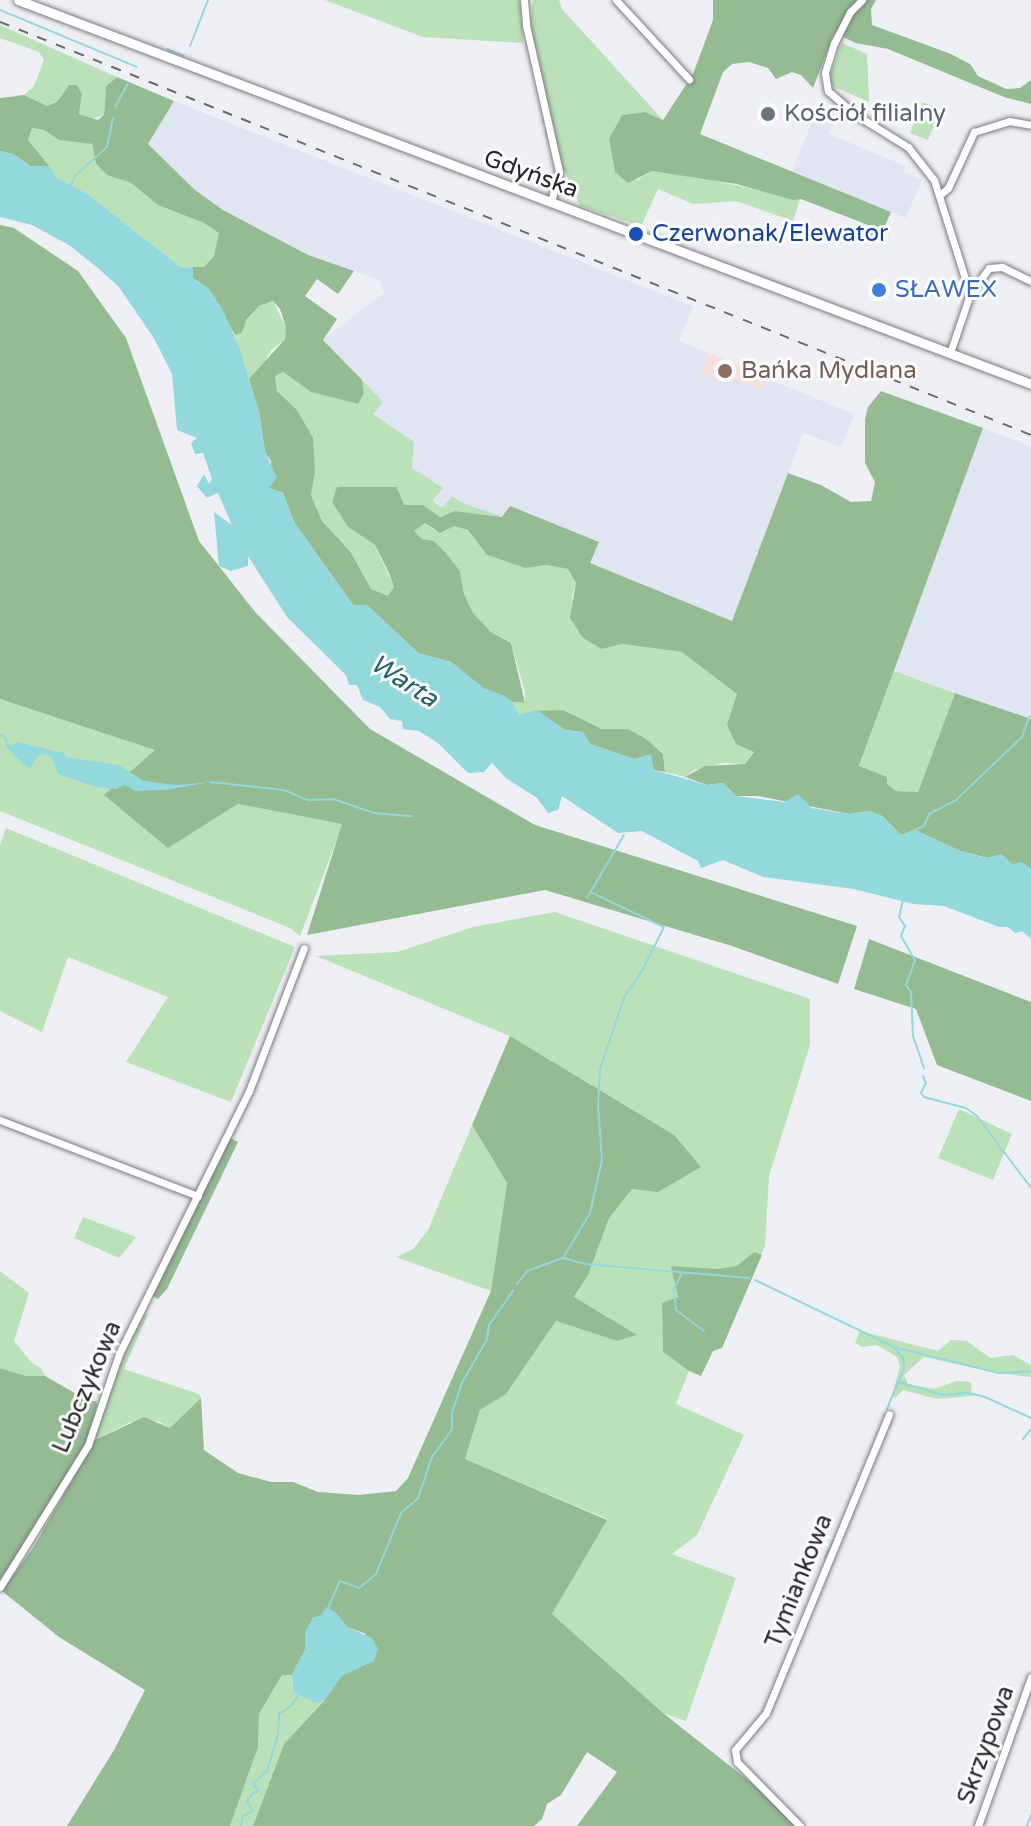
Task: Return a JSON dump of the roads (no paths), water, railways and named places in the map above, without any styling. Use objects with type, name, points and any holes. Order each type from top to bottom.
[{"type":"main road","name":"Gdyńska","points":[[18,0],[1031,384]]},
{"type":"street","points":[[524,0],[526,25],[559,172],[551,202]]},
{"type":"street","points":[[616,0],[689,79]]},
{"type":"street","points":[[862,0],[850,12],[834,43],[825,73],[828,91],[853,113],[908,147],[941,194],[970,294]]},
{"type":"street","points":[[941,194],[948,188],[974,132],[1009,121],[1031,125]]},
{"type":"street","points":[[950,353],[970,294],[989,268],[1002,267],[1031,281]]},
{"type":"street","name":"Lubczykowa","points":[[0,1587],[88,1445],[119,1354],[249,1091],[304,948]]},
{"type":"street","points":[[0,1120],[198,1196]]},
{"type":"street","name":"Tymiankowa","points":[[800,1826],[734,1756],[739,1744],[766,1713],[889,1414]]},
{"type":"street","name":"Skrzypowa","points":[[978,1826],[1031,1677]]},
{"type":"water","name":"Warta","points":[[0,151],[13,154],[30,166],[49,166],[57,178],[86,193],[182,268],[193,267],[193,278],[209,289],[222,308],[239,346],[259,412],[265,451],[277,478],[269,488],[283,493],[294,522],[353,605],[367,605],[418,653],[451,662],[484,688],[505,696],[513,702],[519,715],[537,710],[565,730],[583,732],[590,744],[634,759],[651,754],[654,770],[707,785],[723,783],[736,796],[784,802],[798,794],[812,808],[849,814],[869,811],[882,816],[901,835],[915,830],[960,851],[986,858],[1001,854],[1013,864],[1022,862],[1031,869],[1031,939],[1022,931],[1015,933],[1008,927],[999,927],[944,906],[913,904],[854,889],[763,877],[723,860],[701,868],[698,861],[642,831],[618,833],[562,796],[558,810],[548,813],[537,798],[506,778],[492,763],[484,772],[468,773],[438,743],[419,731],[403,729],[402,721],[390,719],[380,707],[363,700],[357,685],[349,685],[346,675],[287,617],[248,556],[248,566],[231,571],[219,566],[214,512],[232,525],[218,493],[207,498],[197,486],[204,474],[209,484],[212,479],[203,453],[195,454],[191,443],[197,438],[177,430],[172,374],[155,340],[119,287],[98,268],[69,245],[32,225],[0,217]]},
{"type":"water","points":[[17,742],[64,753],[66,757],[119,765],[144,781],[177,785],[211,782],[166,790],[135,791],[125,785],[116,789],[96,787],[58,774],[52,758],[46,754],[38,756],[30,768],[6,747],[7,743],[11,746]]},
{"type":"water","points":[[326,1607],[335,1612],[347,1627],[372,1638],[378,1649],[374,1661],[342,1676],[324,1701],[316,1703],[293,1692],[292,1675],[305,1650],[305,1633],[313,1618],[322,1615]]},
{"type":"waterway","points":[[190,46],[208,0]]},
{"type":"waterway","points":[[0,10],[137,67]]},
{"type":"waterway","points":[[167,49],[184,56]]},
{"type":"waterway","points":[[115,107],[128,84]]},
{"type":"waterway","points":[[70,188],[75,176],[107,147],[113,118]]},
{"type":"waterway","points":[[915,830],[924,826],[929,814],[956,800],[1022,737],[1029,717]]},
{"type":"waterway","points":[[0,735],[5,737],[7,743]]},
{"type":"waterway","points":[[211,782],[284,790],[308,800],[333,799],[374,813],[412,816]]},
{"type":"waterway","points":[[587,898],[624,835]]},
{"type":"waterway","points":[[563,1258],[590,1213],[602,1160],[598,1106],[600,1069],[625,995],[641,973],[664,927],[590,892]]},
{"type":"waterway","points":[[903,900],[899,917],[905,926],[901,936],[915,960],[906,985],[911,992],[913,1036],[924,1068]]},
{"type":"waterway","points":[[923,1076],[926,1083],[921,1093],[924,1097],[966,1108],[977,1116],[1031,1188]]},
{"type":"waterway","points":[[517,1284],[527,1271],[563,1258],[585,1264],[749,1278]]},
{"type":"waterway","points":[[682,1273],[674,1289],[676,1310],[704,1331]]},
{"type":"waterway","points":[[755,1280],[894,1347],[998,1373],[1031,1371]]},
{"type":"waterway","points":[[327,1611],[340,1581],[359,1588],[376,1574],[401,1513],[418,1498],[432,1457],[452,1429],[452,1412],[462,1383],[487,1339],[489,1325],[513,1291]]},
{"type":"waterway","points":[[887,1409],[904,1368],[903,1358],[894,1347]]},
{"type":"waterway","points":[[898,1382],[943,1395],[968,1393],[985,1397],[1031,1418]]},
{"type":"waterway","points":[[1023,1439],[1031,1429]]},
{"type":"waterway","points":[[825,1557],[834,1540]]},
{"type":"waterway","points":[[241,1826],[243,1816],[253,1811],[247,1802],[253,1793],[259,1791],[253,1784],[267,1771],[278,1735],[279,1714],[291,1706],[300,1693]]},
{"type":"waterway","points":[[1027,1826],[1031,1815]]},
{"type":"railway","points":[[0,22],[1031,435]]},
{"type":"place","name":"Kościół filialny","points":[[768,114]]},
{"type":"place","name":"Czerwonak/Elewator","points":[[636,234]]},
{"type":"place","name":"SŁAWEX","points":[[879,290]]},
{"type":"place","name":"Bańka Mydlana","points":[[725,371]]}]
